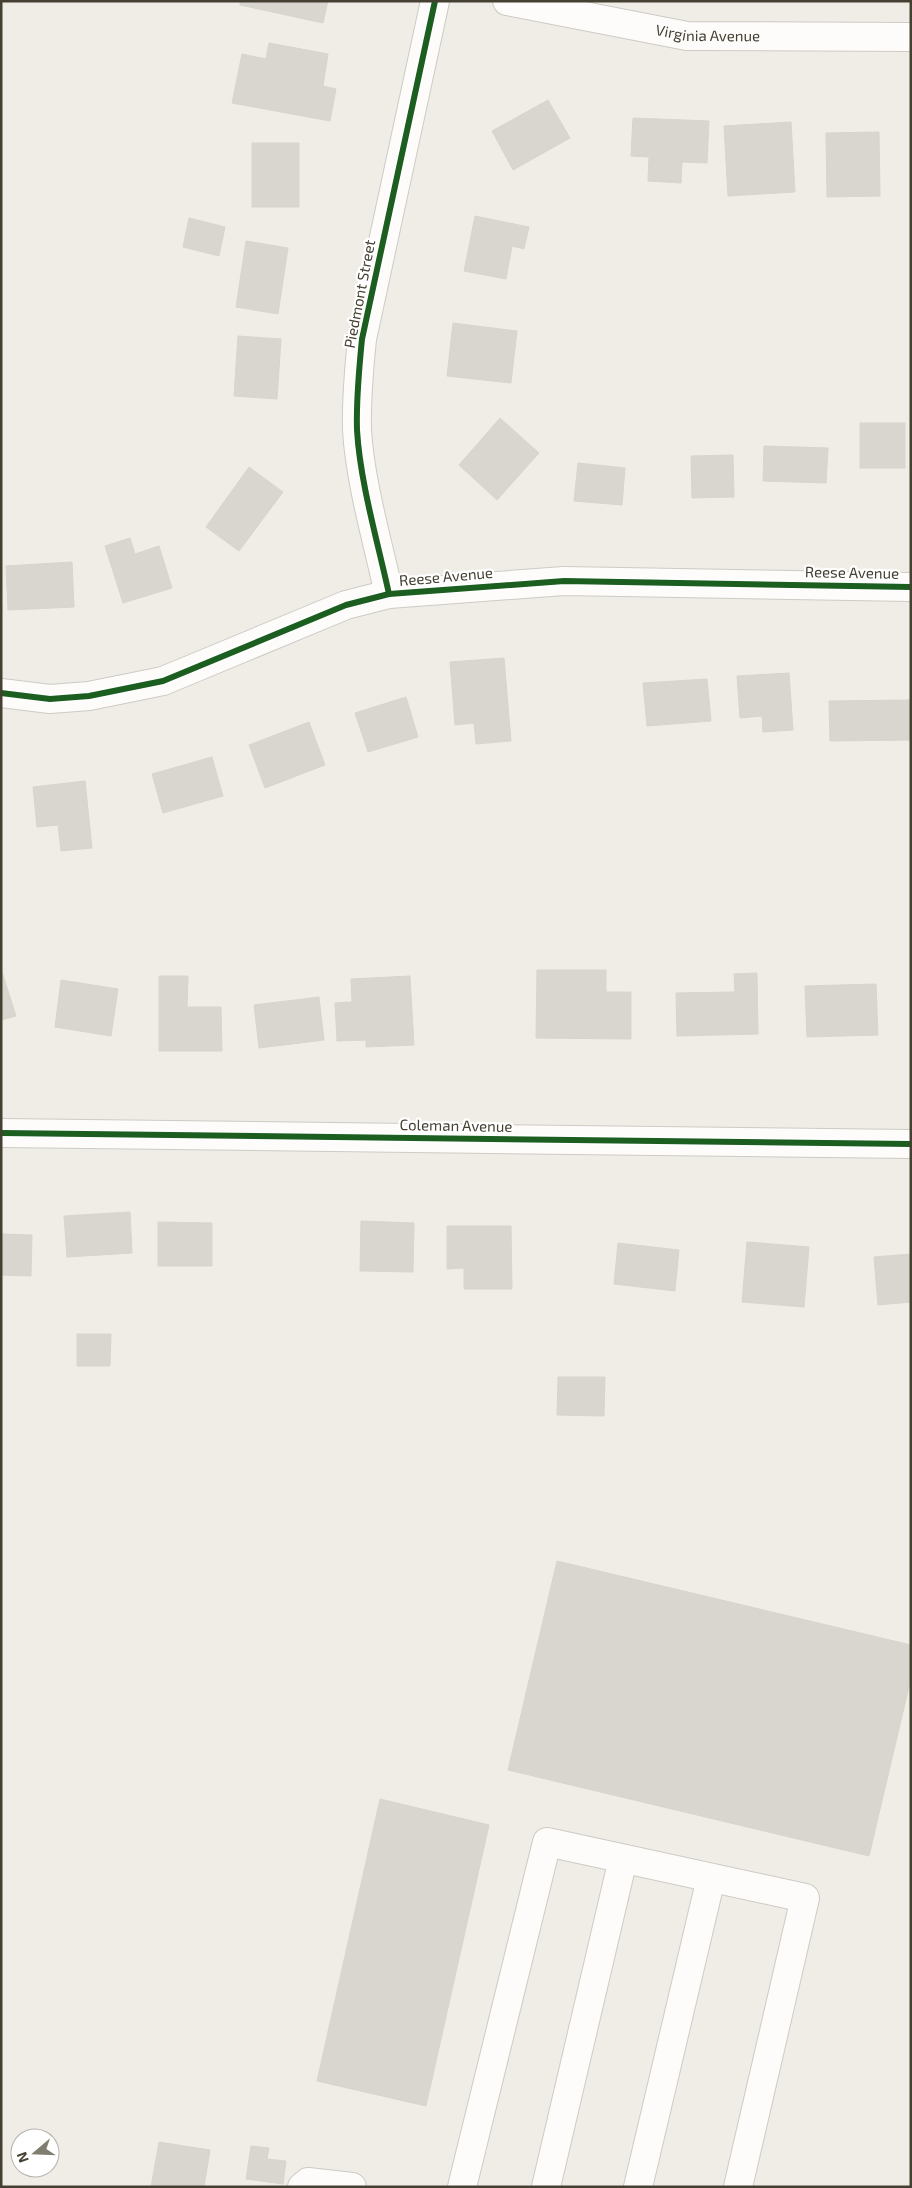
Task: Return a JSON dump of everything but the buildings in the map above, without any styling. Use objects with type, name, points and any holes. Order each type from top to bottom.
[{"type":"street","name":"Piedmont Street","points":[[389,594],[357,431],[358,376],[362,339],[435,1]]},
{"type":"street","name":"Virginia Avenue","points":[[507,1],[687,36],[911,37]]},
{"type":"street","name":"Reese Avenue","points":[[1,693],[50,699],[89,696],[163,681],[346,605],[389,594],[564,581],[911,586]]},
{"type":"street","name":"Coleman Avenue","points":[[1,1133],[911,1144]]},
{"type":"street","points":[[462,2187],[547,1842],[805,1898],[738,2187]]},
{"type":"street","points":[[546,2187],[623,1859]]},
{"type":"street","points":[[638,2187],[711,1878]]},
{"type":"street","points":[[302,2187],[308,2182],[352,2187]]},
{"type":"cycle path","points":[[389,594],[362,470],[357,430],[357,395],[362,339],[435,1]]},
{"type":"cycle path","points":[[1,693],[50,699],[89,696],[163,681],[346,605],[389,594],[564,581],[911,587]]},
{"type":"cycle path","points":[[1,1133],[911,1144]]}]
